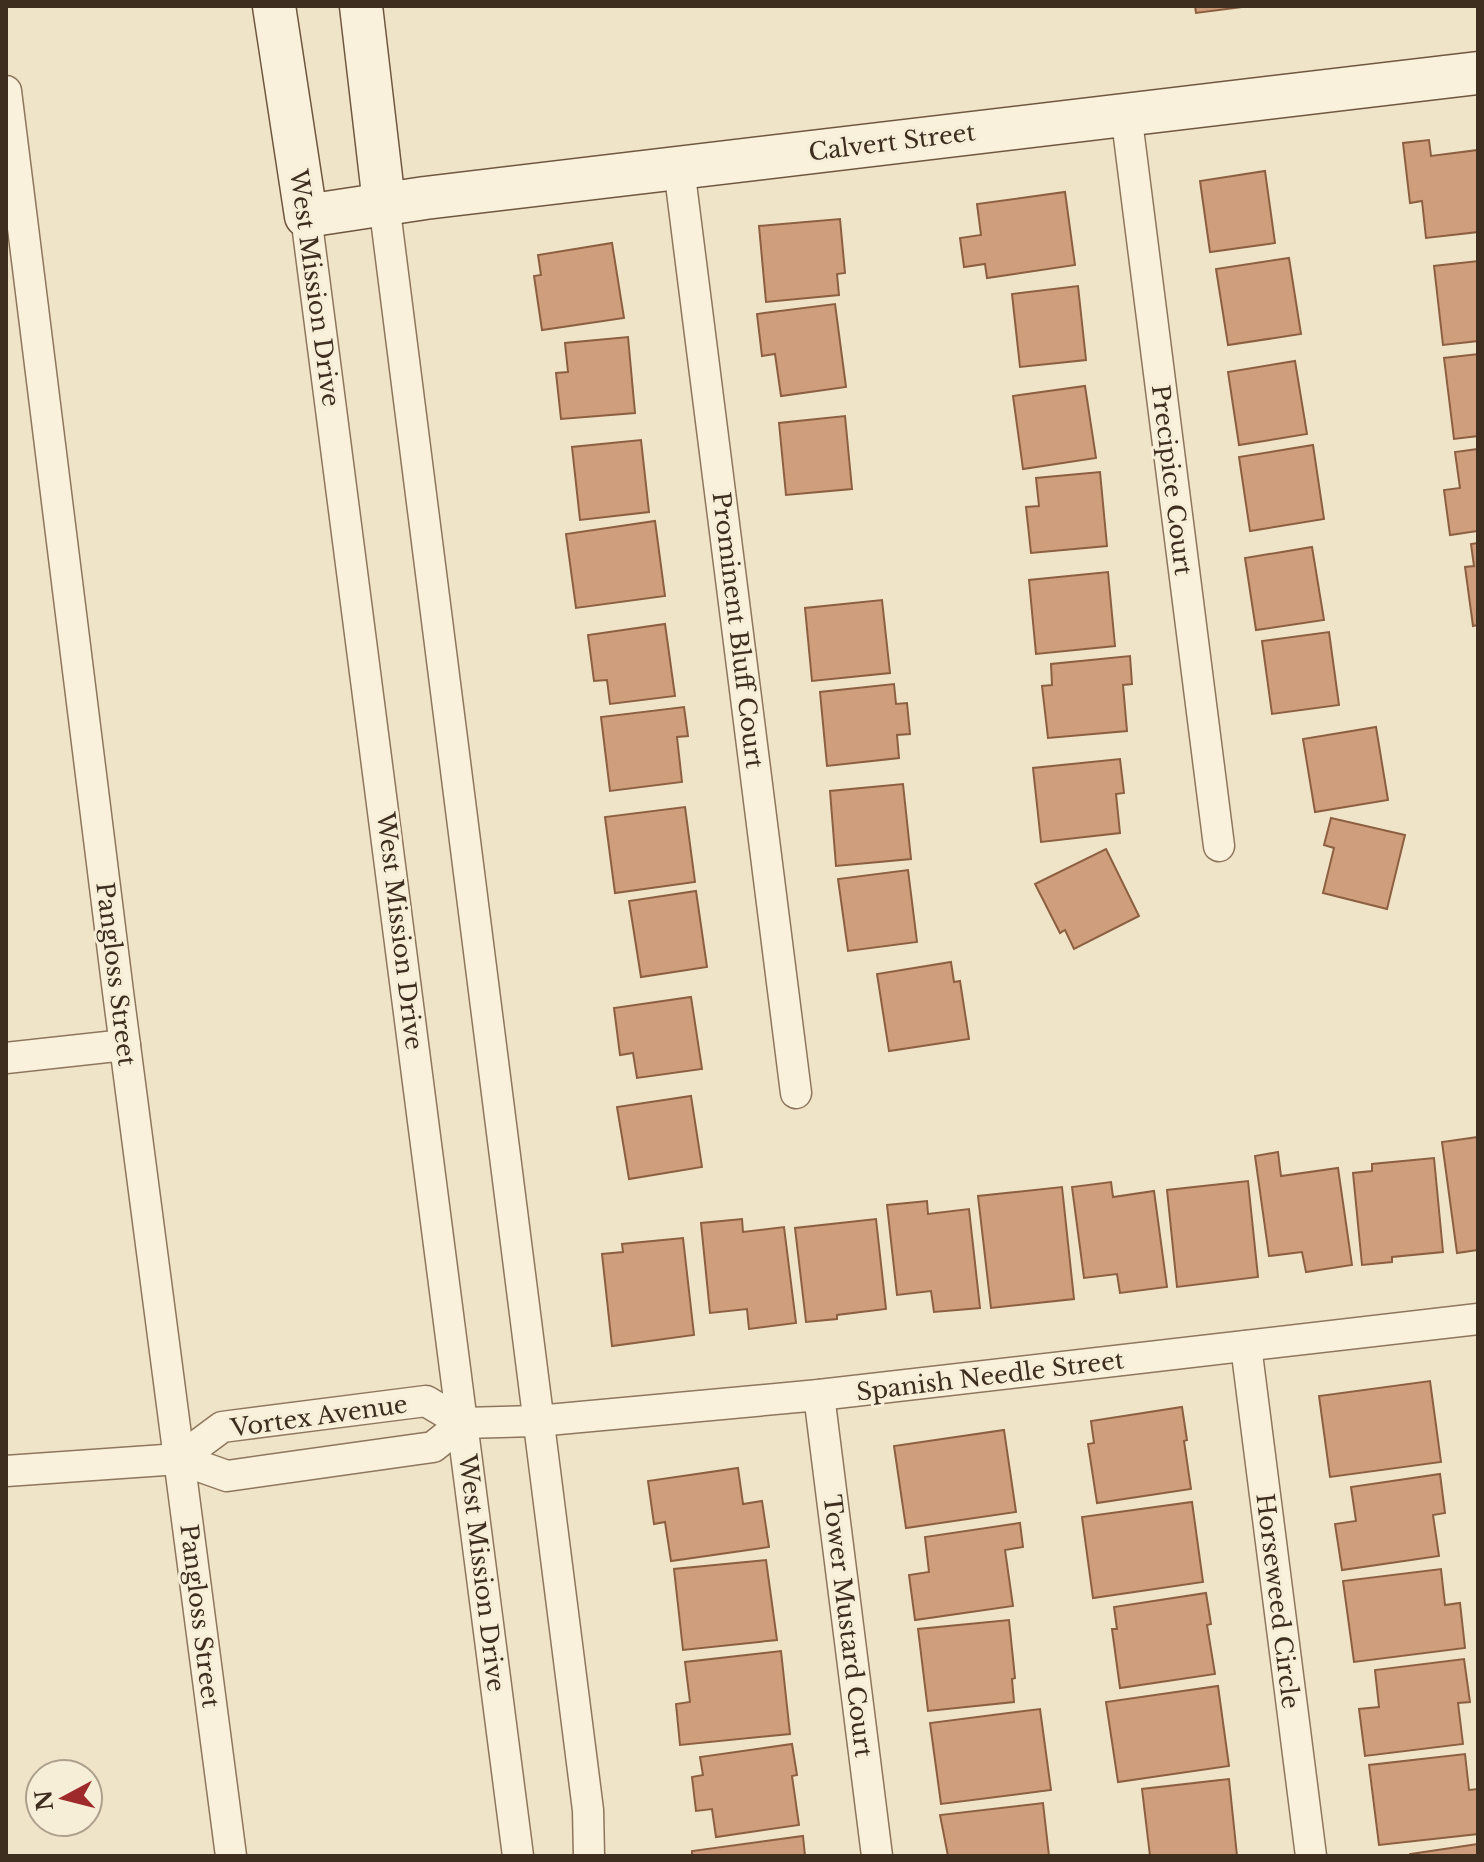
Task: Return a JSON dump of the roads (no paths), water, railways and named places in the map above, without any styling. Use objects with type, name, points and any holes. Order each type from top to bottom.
[{"type":"street","name":"West Mission Drive","points":[[274,6],[306,216],[518,1856]]},
{"type":"street","points":[[361,6],[588,1810],[589,1856]]},
{"type":"street","name":"Calvert Street","points":[[306,216],[384,203],[1478,73]]},
{"type":"street","name":"Pangloss Street","points":[[6,91],[125,1045],[231,1856]]},
{"type":"street","name":"Precipice Court","points":[[1126,113],[1219,846]]},
{"type":"street","name":"Prominent Bluff Court","points":[[679,168],[796,1093]]},
{"type":"street","points":[[6,1058],[125,1045]]},
{"type":"street","name":"Spanish Needle Street","points":[[463,1423],[537,1421],[819,1395],[1478,1319]]},
{"type":"street","name":"Horseweed Circle","points":[[1246,1346],[1311,1856]]},
{"type":"street","name":"Tower Mustard Court","points":[[819,1395],[877,1856]]},
{"type":"street","name":"Vortex Avenue","points":[[6,1471],[179,1459],[227,1476],[433,1447],[463,1423],[426,1401],[283,1419],[222,1427],[179,1459]]}]
